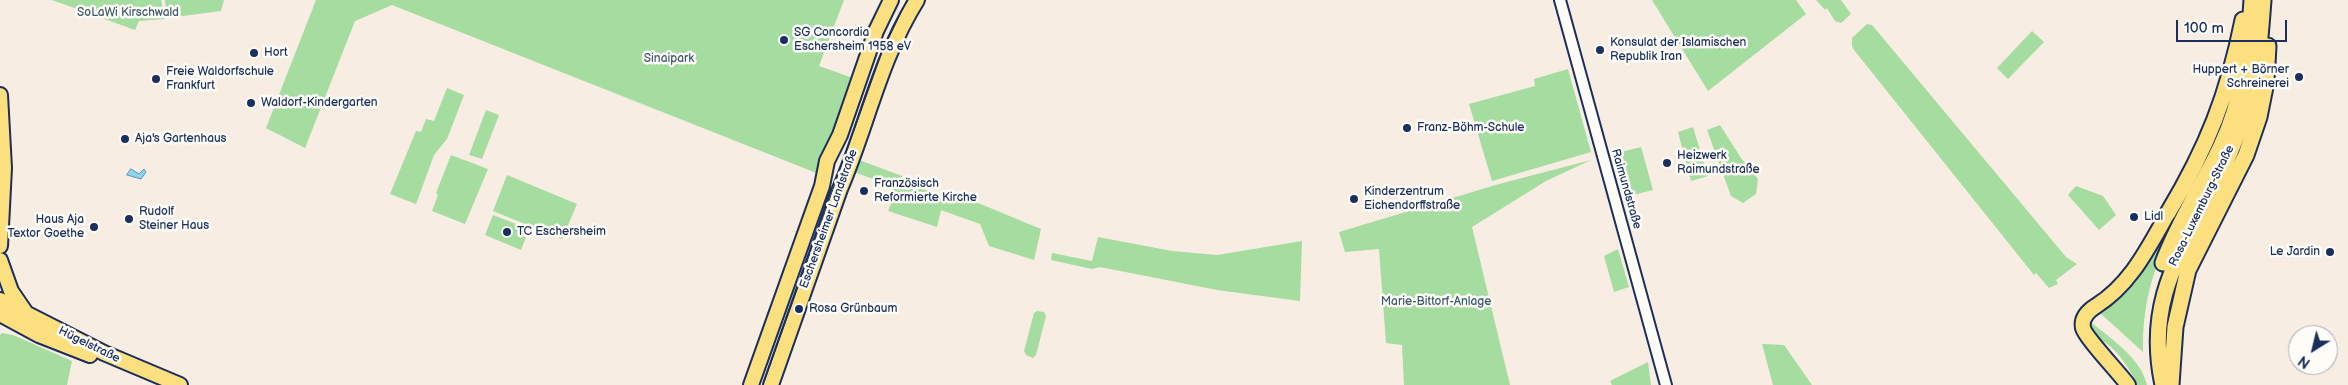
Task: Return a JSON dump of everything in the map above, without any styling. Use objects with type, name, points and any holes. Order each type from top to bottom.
[{"type":"highway","points":[[2168,214],[2203,151],[2220,109],[2250,0]]},
{"type":"highway","name":"Rosa-Luxemburg-Straße","points":[[2153,385],[2148,341],[2152,299],[2158,276],[2170,245],[2217,153],[2236,109],[2249,46],[2250,0]]},
{"type":"highway","points":[[2171,385],[2171,364],[2179,303],[2188,270],[2246,155],[2259,117],[2266,82],[2268,47],[2265,0]]},
{"type":"highway","name":"Rosa-Luxemburg-Straße","points":[[2163,385],[2159,340],[2162,304],[2167,282],[2179,250],[2215,185],[2245,113],[2260,50],[2265,0]]},
{"type":"main road","name":"Eschersheimer Landstraße","points":[[751,385],[822,186],[827,161],[840,135],[876,31],[891,0]]},
{"type":"main road","name":"Eschersheimer Landstraße","points":[[771,385],[840,188],[853,160],[859,136],[886,59],[916,0]]},
{"type":"main road","points":[[0,95],[4,168],[0,246]]},
{"type":"main road","points":[[2128,385],[2084,333],[2083,322],[2087,313],[2113,295],[2128,280],[2168,214]]},
{"type":"main road","points":[[0,260],[22,319],[0,329]]},
{"type":"main road","name":"Hügelstraße","points":[[0,300],[54,342],[158,385]]},
{"type":"main road","name":"Hügelstraße","points":[[0,314],[22,319],[180,385]]},
{"type":"street","name":"Raimundstraße","points":[[1560,0],[1666,385]]},
{"type":"green space","name":"SoLaWi Kirschwald","points":[[52,0],[161,0],[165,19],[139,21],[135,30]]},
{"type":"green space","points":[[165,0],[224,0],[221,11],[167,18]]},
{"type":"green space","name":"Sinaipark","points":[[316,0],[844,0],[819,66],[853,78],[819,174],[392,5],[355,21],[305,148],[266,128]]},
{"type":"green space","points":[[1652,0],[1796,0],[1806,14],[1708,91]]},
{"type":"green space","points":[[1816,0],[1841,0],[1851,14],[1841,23],[1835,21],[1827,8],[1825,10]]},
{"type":"green space","points":[[1867,24],[1872,25],[2066,257],[2077,264],[2056,280],[2058,284],[2049,288],[2036,273],[2034,275],[1854,50],[1852,38]]},
{"type":"green space","points":[[2032,31],[2044,42],[2008,79],[1997,68]]},
{"type":"green space","points":[[1568,69],[1591,152],[1492,181],[1469,104],[1535,86],[1534,79]]},
{"type":"green space","points":[[447,88],[464,95],[447,139],[434,155],[416,204],[390,194],[416,131],[421,132],[426,119],[434,121]]},
{"type":"green space","points":[[486,110],[499,115],[482,159],[469,155]]},
{"type":"green space","points":[[1720,125],[1741,158],[1758,179],[1756,194],[1743,203],[1731,196],[1707,130]]},
{"type":"green space","points":[[1693,127],[1708,176],[1691,181],[1678,132]]},
{"type":"green space","points":[[1641,147],[1653,190],[1625,197],[1613,154]]},
{"type":"green space","points":[[451,155],[488,169],[465,224],[432,211],[438,195],[436,193]]},
{"type":"green space","points":[[859,160],[902,176],[904,181],[940,196],[954,193],[1041,229],[1034,260],[989,246],[980,224],[941,210],[937,227],[888,211],[894,196],[887,184],[854,172]]},
{"type":"green space","name":"Marie-Bittorf-Anlage","points":[[1591,160],[1546,181],[1472,227],[1510,385],[1404,385],[1402,345],[1386,343],[1379,249],[1345,252],[1339,232],[1499,184]]},
{"type":"green space","points":[[507,175],[577,204],[562,239],[493,211]]},
{"type":"green space","points":[[2076,186],[2103,196],[2116,215],[2099,230],[2068,195]]},
{"type":"green space","points":[[2184,201],[2186,202],[2160,257],[2149,292],[2143,330],[2143,352],[2099,312],[2119,299],[2135,283]]},
{"type":"green space","name":"TC Eschersheim","points":[[493,215],[529,229],[521,250],[485,235]]},
{"type":"green space","points":[[1098,237],[1172,251],[1217,255],[1302,241],[1300,301],[1217,290],[1100,267],[1092,269],[1051,260],[1052,253],[1092,261]]},
{"type":"green space","points":[[1618,249],[1629,287],[1614,292],[1604,256]]},
{"type":"green space","points":[[1037,311],[1044,312],[1046,316],[1036,355],[1033,358],[1026,355],[1024,351],[1034,313]]},
{"type":"green space","points":[[2088,323],[2093,324],[2133,358],[2147,385],[2135,385],[2136,381],[2122,359],[2112,348],[2096,337]]},
{"type":"green space","points":[[2,333],[13,335],[72,361],[67,385],[0,385],[0,335]]},
{"type":"green space","points":[[1762,344],[1784,345],[1812,385],[1773,385]]},
{"type":"green space","points":[[1648,362],[1651,385],[1612,385],[1610,381]]},
{"type":"water","points":[[131,169],[139,174],[144,169],[146,172],[141,179],[127,175]]},
{"type":"tram line","points":[[763,385],[882,52],[907,0]]},
{"type":"place","name":"SG Concordia Eschersheim 1958 eV","points":[[784,40]]},
{"type":"place","name":"Konsulat der Islamischen Republik Iran","points":[[1600,50]]},
{"type":"place","name":"Hort","points":[[254,53]]},
{"type":"place","name":"Huppert + Börner Schreinerei","points":[[2299,77]]},
{"type":"place","name":"Freie Waldorfschule Frankfurt","points":[[156,79]]},
{"type":"place","name":"Waldorf-Kindergarten","points":[[251,103]]},
{"type":"place","name":"Franz-Böhm-Schule","points":[[1407,128]]},
{"type":"place","name":"Aja's Gartenhaus","points":[[125,139]]},
{"type":"place","name":"Heizwerk Raimundstraße","points":[[1667,163]]},
{"type":"place","name":"Französisch Reformierte Kirche","points":[[864,191]]},
{"type":"place","name":"Kinderzentrum Eichendorffstraße","points":[[1354,199]]},
{"type":"place","name":"Lidl","points":[[2134,217]]},
{"type":"place","name":"Rudolf Steiner Haus","points":[[129,219]]},
{"type":"place","name":"Haus Aja Textor Goethe","points":[[94,227]]},
{"type":"place","name":"TC Eschersheim","points":[[507,232]]},
{"type":"place","name":"Le Jardin","points":[[2330,252]]},
{"type":"place","name":"Rosa Grünbaum","points":[[799,309]]}]
